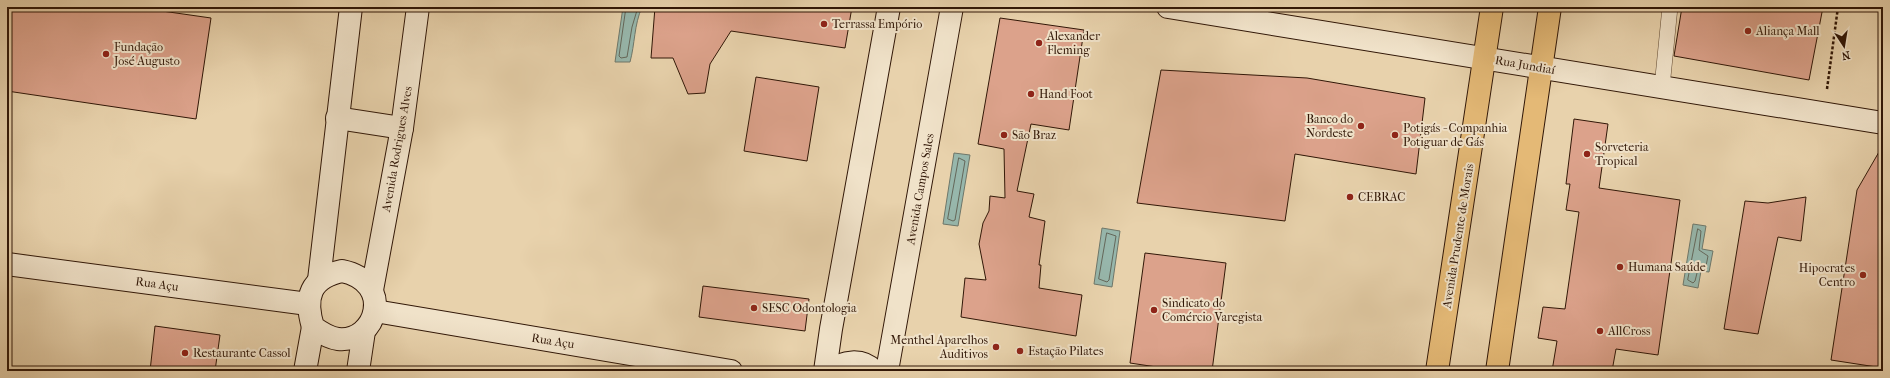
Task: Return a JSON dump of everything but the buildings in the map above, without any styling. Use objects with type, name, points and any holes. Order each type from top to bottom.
[{"type":"main road","name":"Avenida Prudente de Morais","points":[[1437,371],[1492,7]]},
{"type":"main road","points":[[1497,371],[1550,7]]},
{"type":"street","points":[[319,280],[351,7]]},
{"type":"street","name":"Avenida Rodrigues Alves","points":[[372,290],[402,128],[418,7]]},
{"type":"street","points":[[825,371],[831,329],[889,7]]},
{"type":"street","name":"Avenida Campos Sales","points":[[887,371],[952,7]]},
{"type":"street","name":"Rua Jundiaí","points":[[1168,7],[1883,123]]},
{"type":"street","points":[[337,118],[402,128]]},
{"type":"street","name":"Rua Açu","points":[[7,264],[308,304]]},
{"type":"street","points":[[305,371],[313,327],[308,304],[311,291],[319,280],[330,274],[342,271],[354,274],[364,280],[372,290],[375,300],[375,311],[371,322],[364,331],[352,337],[338,339],[325,335],[313,327]]},
{"type":"street","name":"Rua Açu","points":[[375,311],[731,371]]},
{"type":"street","points":[[358,371],[364,331]]},
{"type":"street","points":[[830,371],[840,364],[851,362],[862,363],[874,371]]},
{"type":"lane","points":[[1662,87],[1670,7]]},
{"type":"path","points":[[1828,83],[1838,7]]},
{"type":"water","points":[[623,7],[642,7],[637,21],[630,62],[615,62]]},
{"type":"water","points":[[954,153],[970,155],[958,226],[943,224]]},
{"type":"water","points":[[1693,224],[1706,226],[1702,249],[1713,251],[1709,272],[1701,271],[1698,288],[1683,285]]},
{"type":"water","points":[[1102,228],[1120,231],[1112,287],[1094,284]]},
{"type":"place","name":"Terrassa Empório","points":[[824,24]]},
{"type":"place","name":"Aliança Mall","points":[[1748,31]]},
{"type":"place","name":"Alexander Fleming","points":[[1039,43]]},
{"type":"place","name":"Fundação José Augusto","points":[[106,54]]},
{"type":"place","name":"Hand Foot","points":[[1031,94]]},
{"type":"place","name":"Banco do Nordeste","points":[[1361,126]]},
{"type":"place","name":"São Braz","points":[[1004,135]]},
{"type":"place","name":"Potigás - Companhia Potiguar de Gás","points":[[1395,135]]},
{"type":"place","name":"Sorveteria Tropical","points":[[1587,154]]},
{"type":"place","name":"CEBRAC","points":[[1350,197]]},
{"type":"place","name":"Humana Saúde","points":[[1620,267]]},
{"type":"place","name":"Hipocrates Centro","points":[[1863,275]]},
{"type":"place","name":"SESC Odontologia","points":[[754,308]]},
{"type":"place","name":"Sindicato do Comércio Varegista","points":[[1154,310]]},
{"type":"place","name":"AllCross","points":[[1600,331]]},
{"type":"place","name":"Menthel Aparelhos Auditivos","points":[[996,347]]},
{"type":"place","name":"Estação Pilates","points":[[1020,351]]},
{"type":"place","name":"Restaurante Cassol","points":[[185,353]]}]
